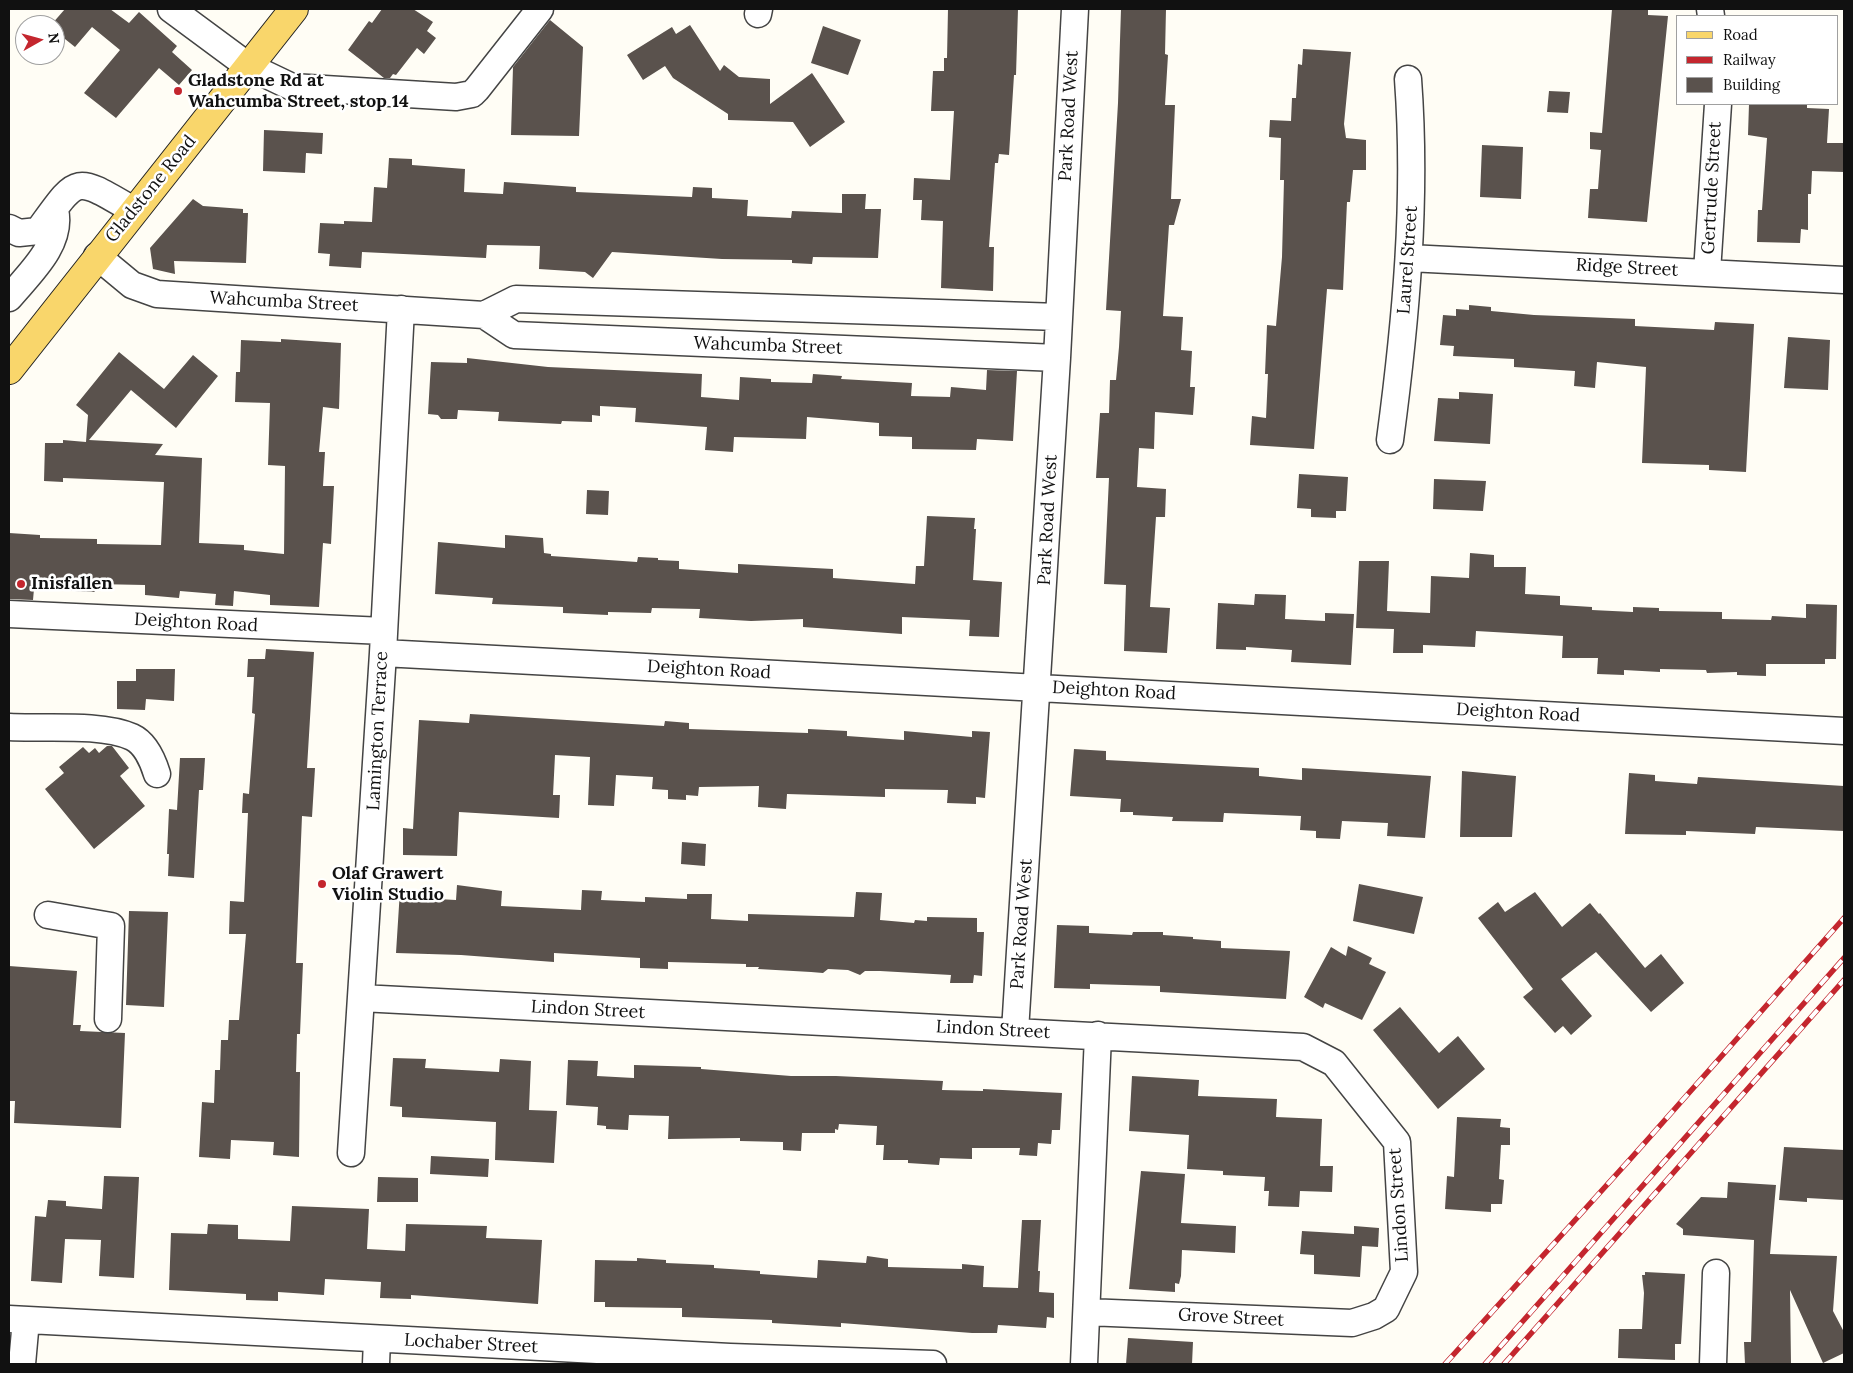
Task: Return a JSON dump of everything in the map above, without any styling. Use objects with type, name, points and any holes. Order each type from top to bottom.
[{"type":"main road","name":"Gladstone Road","points":[[9,370],[133,210],[294,9]]},
{"type":"street","points":[[171,9],[248,66],[298,89],[456,97],[468,95],[477,89],[540,9]]},
{"type":"street","name":"Park Road West","points":[[1015,1031],[1060,317],[1074,9]]},
{"type":"street","name":"Laurel Street","points":[[1390,440],[1409,258],[1413,142],[1408,79]]},
{"type":"street","name":"Gertrude Street","points":[[1707,272],[1718,105]]},
{"type":"street","points":[[9,228],[19,233],[38,231],[68,190],[84,184],[95,187],[133,210]]},
{"type":"street","points":[[9,298],[48,251],[58,226],[55,208]]},
{"type":"street","name":"Wahcumba Street","points":[[97,256],[132,285],[157,294],[484,315],[514,335],[1057,358]]},
{"type":"street","name":"Ridge Street","points":[[1409,258],[1844,280]]},
{"type":"street","points":[[484,315],[516,299],[1060,317]]},
{"type":"street","name":"Lamington Terrace","points":[[352,1153],[401,309]]},
{"type":"street","name":"Deighton Road","points":[[9,614],[1038,687],[1844,731]]},
{"type":"street","points":[[9,727],[103,730],[133,737],[152,758],[157,774]]},
{"type":"street","points":[[48,915],[111,926],[108,1019]]},
{"type":"street","name":"Lindon Street","points":[[361,998],[1303,1047],[1334,1063],[1397,1142],[1404,1272],[1393,1299],[1386,1309],[1374,1316]]},
{"type":"street","points":[[1084,1364],[1098,1036]]},
{"type":"street","points":[[1713,1364],[1716,1273]]},
{"type":"street","name":"Grove Street","points":[[1086,1312],[1352,1323],[1374,1316]]},
{"type":"street","points":[[17,1319],[22,1364]]},
{"type":"street","name":"Lochaber Street","points":[[17,1319],[377,1352],[933,1364]]},
{"type":"building","points":[[65,9],[110,9],[129,23],[139,12],[177,46],[172,52],[192,70],[179,85],[159,68],[116,118],[84,93],[120,50],[92,27],[75,47],[65,39],[65,15],[60,15]]},
{"type":"building","points":[[382,9],[413,9],[433,22],[427,31],[436,38],[424,54],[417,48],[396,75],[393,74],[390,78],[384,78],[348,50],[369,21],[372,23]]},
{"type":"building","points":[[948,9],[1018,9],[1016,75],[1014,75],[1009,155],[999,154],[998,163],[995,163],[989,247],[994,247],[993,291],[941,288],[943,221],[921,220],[922,200],[913,200],[914,178],[950,180],[954,111],[931,111],[933,71],[944,71],[944,58],[947,58]]},
{"type":"building","points":[[1121,9],[1166,9],[1165,54],[1168,55],[1165,105],[1175,105],[1171,199],[1181,199],[1174,225],[1169,225],[1163,316],[1183,317],[1181,350],[1192,351],[1190,387],[1195,387],[1193,415],[1155,412],[1154,449],[1139,448],[1137,487],[1166,489],[1165,517],[1156,517],[1150,607],[1170,608],[1167,653],[1124,651],[1126,585],[1104,584],[1109,478],[1096,478],[1100,413],[1109,413],[1110,380],[1116,380],[1121,311],[1106,310],[1118,103]]},
{"type":"building","points":[[1612,9],[1648,9],[1648,15],[1668,16],[1647,222],[1588,218],[1590,189],[1598,189],[1601,150],[1590,149],[1590,132],[1602,133]]},
{"type":"building","points":[[550,20],[583,47],[579,136],[511,135],[513,67]]},
{"type":"building","points":[[690,25],[720,71],[724,65],[739,77],[770,79],[770,104],[812,73],[845,122],[810,147],[793,122],[728,120],[728,114],[673,78],[665,66],[643,80],[627,55],[672,27],[676,34]]},
{"type":"building","points":[[823,26],[861,40],[848,75],[811,63]]},
{"type":"building","points":[[1303,49],[1351,52],[1344,124],[1346,138],[1366,140],[1366,170],[1353,170],[1350,202],[1347,202],[1343,290],[1327,289],[1314,449],[1250,445],[1252,416],[1266,418],[1268,374],[1265,374],[1267,325],[1276,326],[1282,257],[1284,180],[1280,180],[1281,138],[1269,137],[1270,120],[1291,121],[1292,98],[1296,98],[1298,64],[1302,65]]},
{"type":"building","points":[[1549,91],[1570,92],[1568,113],[1547,112]]},
{"type":"building","points":[[1749,105],[1807,105],[1807,108],[1829,109],[1827,143],[1844,143],[1844,172],[1812,171],[1811,194],[1808,194],[1808,230],[1801,229],[1800,243],[1757,242],[1758,210],[1762,210],[1767,138],[1748,135]]},
{"type":"building","points":[[264,130],[323,133],[322,154],[306,153],[305,173],[263,171]]},
{"type":"building","points":[[1482,145],[1523,147],[1521,199],[1480,197]]},
{"type":"building","points":[[389,158],[412,159],[412,165],[465,169],[464,192],[503,194],[504,182],[576,187],[576,192],[692,197],[693,187],[712,188],[712,198],[748,200],[747,216],[791,218],[792,211],[842,213],[842,194],[866,194],[865,209],[881,209],[878,258],[813,257],[812,264],[792,263],[792,260],[722,259],[612,252],[593,278],[585,272],[539,269],[540,246],[487,245],[486,258],[362,252],[361,268],[329,266],[330,254],[318,253],[320,223],[344,224],[344,221],[372,222],[374,187],[387,188]]},
{"type":"building","points":[[193,199],[203,206],[243,209],[243,213],[248,213],[246,263],[174,261],[175,274],[153,269],[150,248]]},
{"type":"building","points":[[1469,305],[1491,307],[1491,311],[1534,315],[1635,319],[1635,326],[1714,330],[1715,322],[1754,324],[1746,472],[1709,470],[1709,465],[1642,463],[1646,367],[1597,362],[1595,388],[1574,386],[1575,371],[1514,367],[1514,359],[1453,356],[1454,346],[1440,345],[1443,315],[1456,316],[1456,309],[1469,310]]},
{"type":"building","points":[[1788,337],[1830,340],[1828,390],[1784,388]]},
{"type":"building","points":[[281,339],[341,343],[339,409],[323,407],[319,452],[325,452],[323,486],[334,486],[331,544],[323,543],[319,607],[270,605],[270,595],[234,591],[233,606],[215,605],[216,594],[180,591],[179,598],[145,595],[145,585],[95,584],[95,592],[34,589],[33,600],[9,599],[9,533],[40,535],[40,538],[97,539],[97,544],[161,545],[164,482],[63,478],[63,482],[44,481],[45,443],[63,443],[63,440],[86,442],[88,415],[76,405],[119,352],[164,389],[193,355],[218,376],[176,428],[131,390],[89,440],[163,444],[155,455],[202,458],[199,543],[244,545],[244,550],[284,554],[285,466],[268,465],[270,403],[235,402],[236,372],[240,372],[241,340],[281,342]]},
{"type":"building","points":[[467,358],[548,367],[702,374],[701,397],[739,400],[740,377],[771,379],[771,382],[812,383],[813,374],[842,376],[841,379],[912,383],[911,396],[950,397],[951,387],[986,390],[987,370],[1017,371],[1013,441],[977,439],[976,450],[912,449],[912,437],[879,436],[879,423],[807,417],[806,439],[734,437],[733,452],[705,450],[707,427],[635,422],[636,408],[600,406],[600,416],[592,415],[592,422],[562,421],[561,424],[498,421],[499,412],[458,410],[457,419],[441,419],[438,415],[428,414],[431,362],[467,363]]},
{"type":"building","points":[[1459,392],[1493,394],[1490,444],[1434,441],[1438,398],[1459,399]]},
{"type":"building","points":[[1299,474],[1348,477],[1346,511],[1336,511],[1336,518],[1311,517],[1311,509],[1297,508]]},
{"type":"building","points":[[1434,479],[1486,481],[1483,511],[1433,509]]},
{"type":"building","points":[[587,490],[609,491],[608,515],[586,514]]},
{"type":"building","points":[[927,516],[975,518],[973,580],[1002,582],[999,637],[969,636],[970,620],[902,617],[902,634],[803,627],[803,619],[751,621],[699,618],[700,609],[652,608],[651,613],[608,612],[608,615],[563,613],[563,607],[492,604],[493,598],[435,594],[438,542],[505,548],[505,535],[543,538],[544,553],[551,554],[551,556],[637,562],[638,557],[658,558],[658,560],[679,561],[679,569],[738,573],[738,564],[833,569],[833,578],[915,584],[916,566],[924,566]]},
{"type":"building","points":[[1470,553],[1494,555],[1494,567],[1526,567],[1525,594],[1560,596],[1560,605],[1592,607],[1592,610],[1633,612],[1633,607],[1659,608],[1659,611],[1722,612],[1722,619],[1771,620],[1772,616],[1806,618],[1806,604],[1837,605],[1836,659],[1825,659],[1825,664],[1766,664],[1766,676],[1737,675],[1737,672],[1707,673],[1706,670],[1660,669],[1660,672],[1624,670],[1624,675],[1597,674],[1598,658],[1562,658],[1563,636],[1476,631],[1475,647],[1423,645],[1423,653],[1393,653],[1394,629],[1356,628],[1359,561],[1389,561],[1387,611],[1430,613],[1431,576],[1469,578]]},
{"type":"building","points":[[1255,594],[1286,595],[1285,619],[1325,621],[1325,613],[1354,614],[1351,665],[1291,662],[1292,650],[1246,647],[1246,650],[1216,649],[1218,603],[1254,605]]},
{"type":"building","points":[[266,649],[314,652],[307,768],[315,768],[312,817],[302,816],[296,963],[303,963],[300,1034],[297,1034],[296,1072],[300,1072],[299,1157],[273,1155],[274,1142],[231,1140],[230,1159],[199,1157],[202,1102],[214,1103],[215,1070],[220,1070],[221,1040],[228,1040],[229,1020],[239,1020],[246,934],[229,934],[230,901],[244,902],[248,813],[242,813],[243,793],[249,794],[255,714],[252,713],[254,677],[247,677],[248,659],[265,659]]},
{"type":"building","points":[[136,669],[175,669],[174,701],[146,699],[145,710],[117,709],[117,681],[136,681]]},
{"type":"building","points":[[470,714],[664,726],[665,721],[689,723],[689,729],[808,733],[808,729],[847,731],[847,736],[904,740],[904,731],[972,737],[972,731],[990,732],[985,798],[976,797],[976,804],[947,803],[948,790],[885,789],[885,797],[787,794],[786,809],[758,807],[759,786],[699,787],[698,796],[686,795],[686,800],[668,799],[668,790],[652,789],[653,777],[616,775],[614,806],[588,805],[590,757],[555,755],[553,795],[560,795],[559,818],[459,812],[457,856],[403,855],[403,828],[413,829],[419,720],[469,723]]},
{"type":"building","points":[[107,746],[112,746],[129,768],[120,776],[145,806],[94,849],[45,789],[64,773],[59,767],[83,747],[89,753],[95,748],[99,753]]},
{"type":"building","points":[[1074,749],[1106,751],[1106,760],[1259,768],[1259,776],[1302,780],[1302,768],[1431,776],[1425,838],[1387,836],[1388,823],[1342,821],[1340,839],[1316,838],[1316,831],[1300,830],[1301,816],[1224,813],[1223,822],[1172,821],[1173,817],[1133,815],[1133,812],[1120,812],[1121,799],[1070,796]]},
{"type":"building","points":[[180,758],[205,758],[203,790],[199,790],[194,878],[168,876],[169,809],[177,810]]},
{"type":"building","points":[[1462,771],[1516,776],[1512,837],[1460,837]]},
{"type":"building","points":[[1629,773],[1655,775],[1655,781],[1697,784],[1698,777],[1844,786],[1844,831],[1756,827],[1755,834],[1686,831],[1686,835],[1625,834]]},
{"type":"building","points":[[682,842],[706,844],[705,866],[681,864]]},
{"type":"building","points":[[1359,884],[1423,897],[1414,934],[1353,921]]},
{"type":"building","points":[[457,885],[502,891],[501,906],[581,910],[582,890],[602,891],[601,900],[645,902],[645,897],[687,899],[687,894],[712,894],[711,919],[748,921],[748,914],[854,917],[856,892],[882,893],[880,920],[914,923],[915,920],[927,921],[927,917],[977,918],[977,932],[984,932],[982,976],[974,975],[973,983],[950,983],[951,975],[865,971],[860,975],[848,970],[828,969],[823,973],[758,969],[759,967],[746,967],[746,964],[668,962],[668,969],[640,968],[640,958],[554,953],[554,962],[461,955],[396,953],[400,890],[418,891],[417,898],[456,900]]},
{"type":"building","points":[[1535,892],[1562,927],[1590,903],[1645,968],[1661,954],[1684,983],[1651,1012],[1596,952],[1561,979],[1592,1016],[1571,1035],[1563,1026],[1555,1033],[1523,997],[1533,989],[1478,918],[1498,902],[1505,912]]},
{"type":"building","points":[[129,911],[168,912],[164,1007],[126,1005]]},
{"type":"building","points":[[1057,925],[1089,926],[1089,933],[1132,935],[1133,932],[1163,932],[1163,935],[1221,941],[1221,948],[1290,951],[1286,999],[1160,992],[1160,986],[1090,984],[1090,989],[1054,988]]},
{"type":"building","points":[[1348,946],[1372,958],[1369,964],[1386,972],[1362,1020],[1325,1003],[1323,1008],[1304,997],[1331,947],[1346,956]]},
{"type":"building","points":[[9,966],[77,971],[73,1025],[81,1025],[80,1031],[125,1033],[121,1128],[14,1123],[15,1101],[9,1101]]},
{"type":"building","points":[[1400,1007],[1439,1053],[1458,1036],[1485,1069],[1438,1109],[1373,1030]]},
{"type":"building","points":[[393,1058],[426,1059],[425,1068],[499,1072],[500,1059],[531,1061],[529,1110],[557,1111],[554,1163],[495,1160],[496,1122],[402,1117],[402,1107],[390,1106]]},
{"type":"building","points":[[568,1060],[598,1061],[597,1076],[634,1078],[634,1065],[701,1067],[701,1069],[791,1076],[943,1081],[942,1090],[983,1091],[983,1089],[1062,1093],[1060,1130],[1052,1130],[1051,1144],[1038,1143],[1037,1156],[1019,1155],[1020,1148],[972,1148],[972,1159],[940,1158],[939,1165],[908,1163],[908,1160],[883,1160],[884,1145],[876,1145],[877,1126],[839,1124],[838,1130],[835,1129],[835,1133],[802,1133],[801,1151],[783,1150],[783,1142],[740,1141],[740,1138],[668,1139],[669,1116],[629,1115],[628,1130],[606,1129],[606,1126],[597,1125],[598,1107],[566,1105]]},
{"type":"building","points":[[1132,1076],[1199,1080],[1198,1096],[1277,1099],[1276,1117],[1322,1119],[1320,1166],[1333,1166],[1332,1192],[1300,1191],[1299,1207],[1268,1206],[1269,1191],[1264,1191],[1265,1177],[1223,1175],[1223,1171],[1187,1169],[1189,1135],[1129,1131]]},
{"type":"building","points":[[1457,1117],[1501,1119],[1500,1127],[1510,1128],[1510,1145],[1501,1145],[1499,1179],[1504,1180],[1502,1204],[1491,1204],[1491,1212],[1445,1209],[1447,1176],[1454,1177]]},
{"type":"building","points":[[1784,1147],[1844,1150],[1844,1200],[1807,1198],[1807,1202],[1779,1200]]},
{"type":"building","points":[[431,1156],[489,1159],[488,1177],[430,1174]]},
{"type":"building","points":[[1141,1171],[1185,1174],[1181,1223],[1236,1226],[1235,1253],[1182,1250],[1181,1276],[1179,1284],[1175,1283],[1175,1292],[1129,1289]]},
{"type":"building","points":[[104,1176],[139,1177],[134,1278],[99,1276],[101,1240],[65,1239],[62,1283],[31,1281],[35,1216],[46,1217],[48,1200],[66,1201],[66,1206],[102,1209]]},
{"type":"building","points":[[378,1177],[418,1178],[418,1202],[377,1202]]},
{"type":"building","points":[[1728,1182],[1776,1185],[1770,1254],[1837,1256],[1833,1311],[1844,1332],[1844,1353],[1823,1363],[1790,1290],[1791,1364],[1745,1364],[1744,1342],[1751,1342],[1754,1240],[1683,1235],[1683,1229],[1676,1224],[1701,1197],[1727,1198]]},
{"type":"building","points":[[292,1206],[369,1209],[367,1249],[405,1251],[406,1224],[487,1226],[486,1238],[542,1240],[538,1304],[411,1295],[411,1299],[380,1298],[381,1282],[325,1279],[324,1295],[278,1292],[278,1301],[246,1300],[246,1294],[169,1290],[171,1233],[207,1234],[208,1224],[238,1225],[238,1239],[290,1241]]},
{"type":"building","points":[[1022,1220],[1041,1220],[1038,1271],[1040,1271],[1039,1292],[1054,1293],[1054,1318],[1047,1317],[1046,1328],[998,1325],[997,1333],[972,1333],[841,1323],[841,1327],[772,1323],[772,1320],[682,1317],[682,1308],[605,1307],[605,1302],[594,1302],[595,1260],[637,1261],[637,1258],[666,1260],[666,1263],[714,1265],[714,1268],[760,1271],[760,1274],[817,1278],[818,1260],[866,1263],[867,1256],[888,1259],[888,1267],[962,1269],[962,1264],[984,1266],[983,1287],[1018,1288]]},
{"type":"building","points":[[1354,1226],[1379,1228],[1378,1247],[1362,1246],[1360,1277],[1314,1274],[1314,1255],[1300,1254],[1302,1231],[1354,1234]]},
{"type":"building","points":[[1645,1272],[1685,1274],[1681,1344],[1675,1344],[1675,1360],[1618,1358],[1619,1329],[1642,1329],[1644,1293],[1642,1275],[1645,1275]]},
{"type":"building","points":[[1128,1338],[1193,1342],[1192,1364],[1126,1364]]},
{"type":"railway","points":[[1445,1364],[1844,918]]},
{"type":"railway","points":[[1485,1364],[1844,958]]},
{"type":"railway","points":[[1504,1364],[1844,980]]},
{"type":"place","name":"Gladstone Rd at Wahcumba Street, stop 14","points":[[178,91]]},
{"type":"place","name":"Inisfallen","points":[[21,584]]},
{"type":"place","name":"Olaf Grawert Violin Studio","points":[[322,884]]}]
